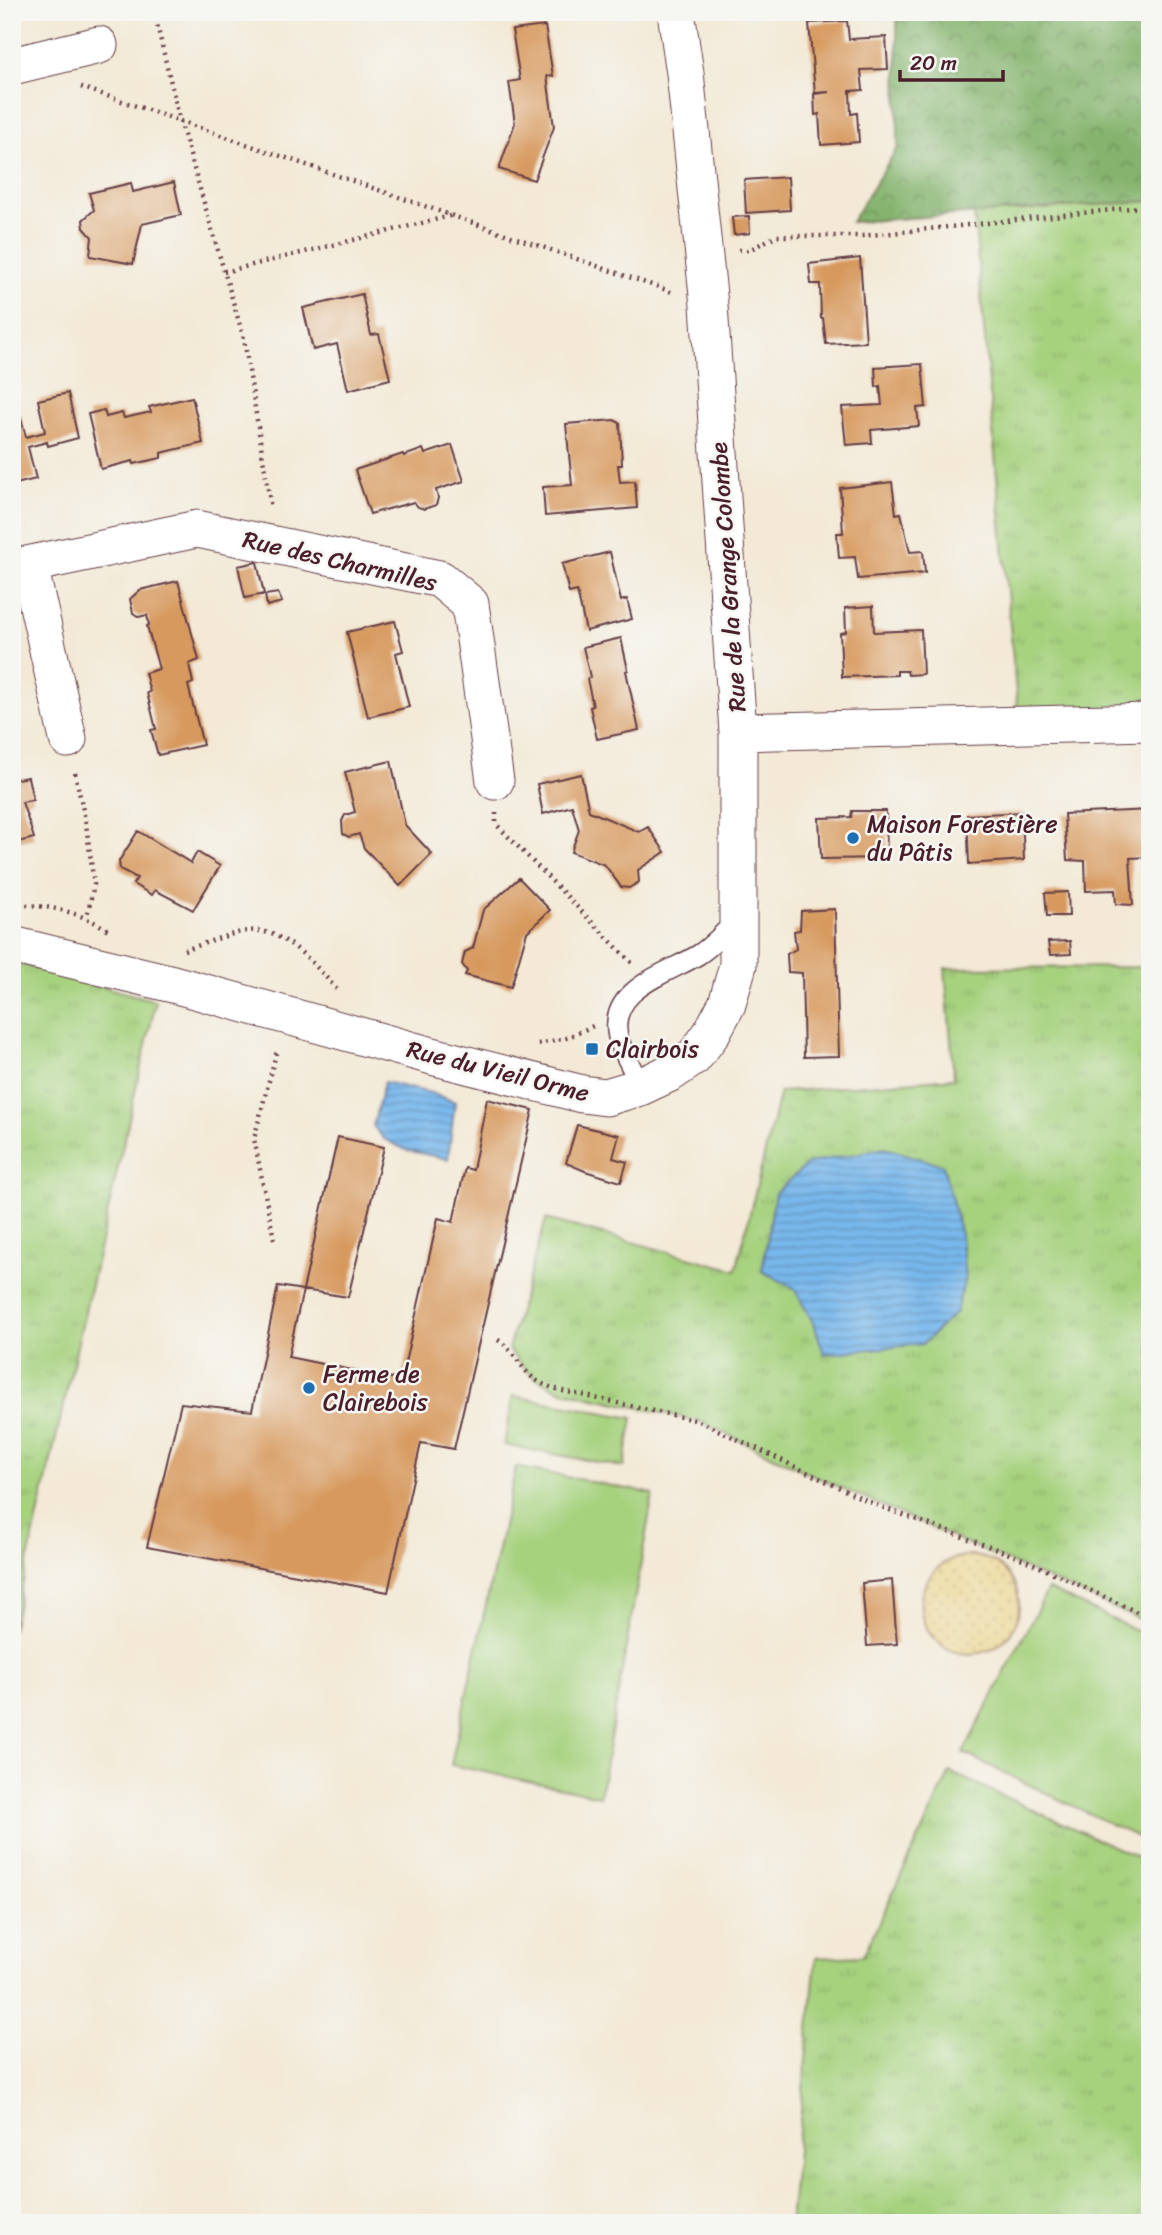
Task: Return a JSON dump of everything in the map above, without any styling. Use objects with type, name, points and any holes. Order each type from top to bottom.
[{"type":"street","name":"Rue de la Grange Colombe","points":[[676,12],[685,73],[709,305],[738,732],[1150,722]]},
{"type":"street","points":[[12,66],[99,45]]},
{"type":"street","name":"Rue des Charmilles","points":[[68,739],[20,566],[197,529],[440,579],[470,604],[495,781]]},
{"type":"street","name":"Rue du Vieil Orme","points":[[12,945],[173,984],[432,1056],[582,1094],[606,1097],[640,1087],[672,1072],[694,1056],[711,1034],[727,1004],[738,965],[738,732]]},
{"type":"lane","points":[[640,1087],[618,1036],[617,1019],[626,999],[638,986],[701,954],[739,918]]},
{"type":"path","points":[[154,12],[180,121],[244,339],[278,547]]},
{"type":"path","points":[[80,87],[709,305]]},
{"type":"path","points":[[704,250],[750,250],[776,236],[862,236],[1150,206]]},
{"type":"path","points":[[224,272],[451,215]]},
{"type":"path","points":[[68,739],[86,824],[94,884],[87,916]]},
{"type":"path","points":[[495,781],[496,824],[649,981]]},
{"type":"path","points":[[12,904],[70,911],[87,916],[116,935]]},
{"type":"path","points":[[172,951],[248,931],[270,933],[303,955],[346,999]]},
{"type":"path","points":[[274,1239],[254,1139],[286,1015]]},
{"type":"path","points":[[528,1044],[566,1038],[617,1019]]},
{"type":"path","points":[[498,1340],[506,1345],[532,1377],[545,1385],[699,1421],[877,1505],[1023,1559],[1150,1618]]},
{"type":"green space","points":[[897,12],[1150,12],[1150,201],[851,222],[898,147]]},
{"type":"green space","points":[[1150,201],[1150,713],[1018,716],[974,214]]},
{"type":"green space","points":[[12,962],[156,1001],[12,1630]]},
{"type":"green space","points":[[1150,967],[1150,1624],[832,1484],[699,1421],[553,1387],[532,1375],[508,1349],[546,1219],[736,1270],[780,1092],[954,1078],[945,968]]},
{"type":"green space","points":[[513,1396],[633,1418],[624,1467],[504,1445]]},
{"type":"green space","points":[[516,1467],[653,1494],[600,1796],[451,1765]]},
{"type":"green space","points":[[1048,1589],[1150,1637],[1150,1843],[963,1753]]},
{"type":"green space","points":[[950,1772],[1150,1863],[1150,2223],[790,2223],[816,1958],[863,1956]]},
{"type":"sand","points":[[970,1556],[989,1560],[1005,1570],[1015,1586],[1019,1605],[1015,1624],[1005,1640],[989,1650],[970,1654],[951,1650],[935,1640],[925,1624],[921,1605],[925,1586],[935,1570],[951,1560]]},
{"type":"water","points":[[384,1082],[431,1093],[455,1102],[448,1159],[406,1150],[384,1139],[373,1126]]},
{"type":"water","points":[[885,1148],[943,1165],[961,1235],[965,1278],[956,1312],[923,1344],[824,1354],[814,1324],[794,1288],[762,1271],[775,1193],[809,1163]]},
{"type":"building","points":[[847,21],[849,39],[886,37],[888,69],[861,70],[863,90],[850,91],[851,114],[857,113],[859,142],[821,145],[819,114],[815,115],[814,94],[829,92],[815,93],[809,23]]},
{"type":"building","points":[[545,26],[553,76],[547,76],[554,127],[534,180],[499,169],[515,123],[509,82],[520,80],[512,30]]},
{"type":"building","points":[[788,177],[790,210],[746,213],[744,180]]},
{"type":"building","points":[[174,182],[181,215],[142,224],[133,264],[90,256],[92,237],[84,228],[83,220],[94,210],[89,193],[131,183],[133,192]]},
{"type":"building","points":[[749,216],[750,233],[734,235],[732,217]]},
{"type":"building","points":[[860,258],[866,342],[826,344],[821,318],[820,284],[811,284],[809,264]]},
{"type":"building","points":[[362,294],[371,335],[379,334],[390,379],[348,390],[337,344],[313,350],[303,308]]},
{"type":"building","points":[[922,364],[926,407],[917,408],[919,426],[871,430],[872,443],[846,445],[842,407],[882,405],[880,386],[876,387],[875,367]]},
{"type":"building","points":[[68,393],[78,438],[48,446],[47,442],[28,447],[36,479],[12,485],[12,416],[20,414],[26,437],[45,432],[38,400]]},
{"type":"building","points":[[192,397],[203,443],[161,453],[161,458],[101,469],[88,414],[104,410],[106,417],[122,413],[124,418],[151,412],[149,407]]},
{"type":"building","points":[[614,420],[620,423],[620,482],[635,481],[637,508],[545,516],[543,487],[572,485],[566,424]]},
{"type":"building","points":[[452,445],[464,481],[436,490],[436,505],[424,509],[414,502],[370,514],[355,470],[403,454],[404,456],[423,449],[425,454]]},
{"type":"building","points":[[892,482],[896,514],[901,513],[910,552],[923,551],[925,573],[858,579],[855,557],[839,558],[837,533],[843,533],[840,488]]},
{"type":"building","points":[[610,552],[621,601],[627,599],[632,619],[586,631],[577,591],[569,593],[562,564]]},
{"type":"building","points":[[257,562],[264,594],[245,598],[238,566]]},
{"type":"building","points":[[178,581],[199,660],[189,664],[193,683],[188,685],[203,745],[158,755],[151,730],[156,729],[145,673],[159,669],[147,626],[147,615],[139,617],[133,613],[130,599],[140,590]]},
{"type":"building","points":[[278,593],[282,602],[267,606],[265,595]]},
{"type":"building","points":[[873,606],[874,632],[921,630],[923,674],[908,675],[907,671],[897,671],[897,675],[842,677],[840,633],[846,632],[845,608]]},
{"type":"building","points":[[395,621],[403,651],[396,653],[409,707],[368,717],[347,632]]},
{"type":"building","points":[[621,638],[639,730],[597,739],[590,707],[593,706],[587,679],[590,677],[583,647]]},
{"type":"building","points":[[391,761],[405,825],[432,854],[400,886],[364,848],[359,834],[349,837],[343,834],[342,821],[345,815],[355,812],[345,772]]},
{"type":"building","points":[[581,774],[589,811],[639,832],[648,827],[665,852],[638,870],[639,882],[629,888],[621,887],[605,865],[571,852],[579,830],[572,806],[543,814],[537,784]]},
{"type":"building","points":[[28,777],[33,800],[22,802],[34,838],[18,842],[17,853],[12,854],[12,780]]},
{"type":"building","points":[[1150,810],[1150,857],[1130,858],[1133,905],[1116,904],[1115,890],[1086,891],[1085,861],[1067,860],[1064,814]]},
{"type":"building","name":"Maison Forestière du Pâtis","points":[[852,811],[886,811],[887,858],[821,859],[819,818],[851,817]]},
{"type":"building","points":[[1022,812],[1024,860],[969,864],[967,815]]},
{"type":"building","points":[[138,831],[191,863],[197,852],[220,866],[193,910],[155,890],[152,895],[133,884],[137,878],[120,869],[119,861]]},
{"type":"building","points":[[519,878],[550,910],[527,932],[511,987],[465,975],[467,971],[462,964],[465,952],[473,948],[483,910]]},
{"type":"building","points":[[1068,892],[1069,916],[1047,916],[1045,893]]},
{"type":"building","points":[[835,909],[839,1056],[804,1057],[802,973],[788,972],[787,954],[796,949],[794,931],[800,930],[801,911]]},
{"type":"building","points":[[1070,941],[1071,954],[1050,955],[1048,942]]},
{"type":"building","points":[[487,1099],[533,1110],[454,1449],[421,1443],[388,1592],[147,1547],[181,1403],[252,1411],[278,1286],[303,1290],[288,1357],[401,1380],[438,1218],[453,1222],[465,1168],[473,1170]]},
{"type":"building","points":[[577,1125],[619,1135],[613,1158],[627,1162],[621,1182],[566,1163]]},
{"type":"building","points":[[338,1137],[384,1147],[348,1297],[303,1290]]},
{"type":"building","points":[[892,1580],[897,1644],[867,1646],[862,1583]]},
{"type":"place","name":"Maison Forestière du Pâtis","points":[[853,838]]},
{"type":"place","name":"Clairbois","points":[[592,1049]]},
{"type":"place","name":"Ferme de Clairebois","points":[[309,1388]]}]
